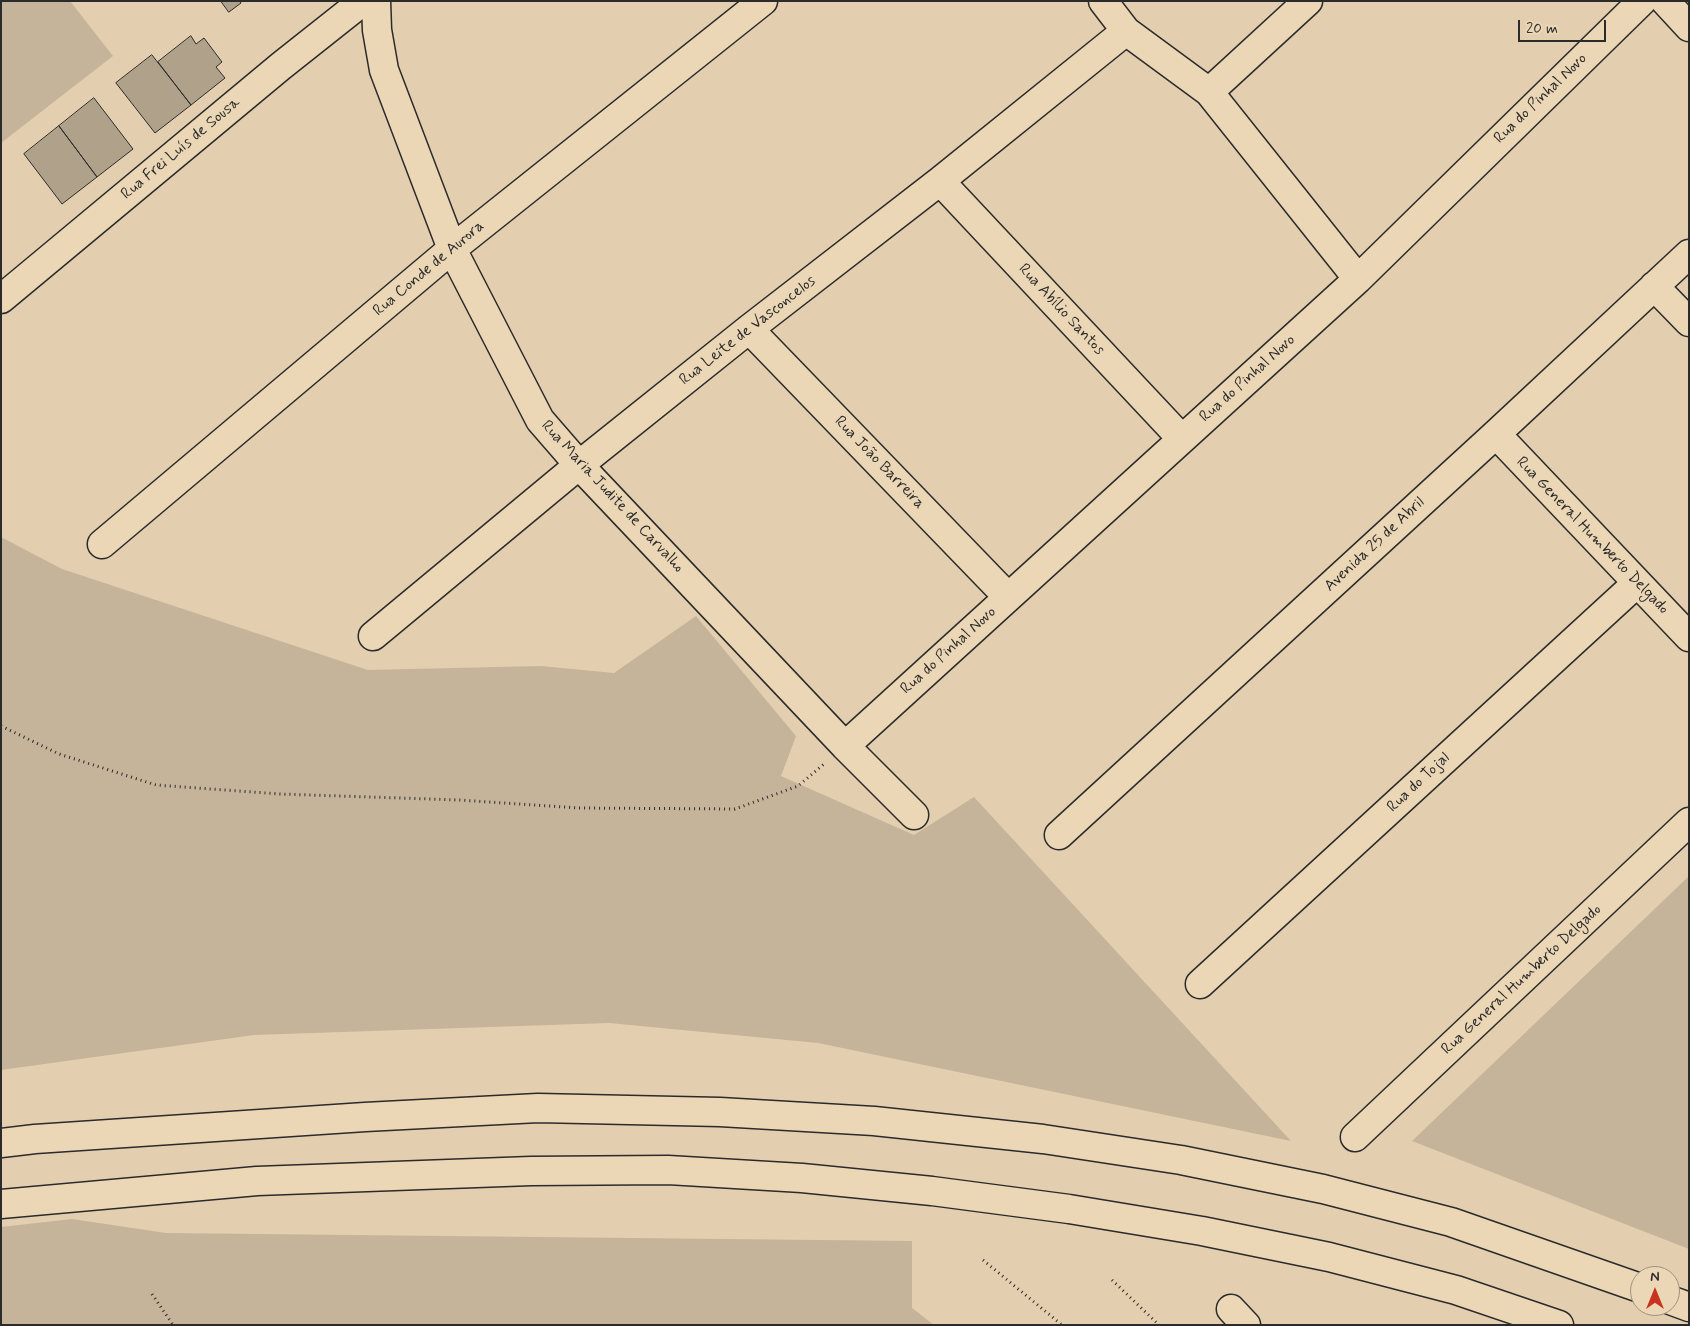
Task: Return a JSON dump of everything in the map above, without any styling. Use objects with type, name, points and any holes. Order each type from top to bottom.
[{"type":"main road","name":"Rua Frei Luís de Sousa","points":[[1,299],[281,66],[363,1]]},
{"type":"main road","name":"Rua Maria Judite de Carvalho","points":[[376,1],[384,70],[452,249],[540,420],[580,465],[845,746],[914,815]]},
{"type":"main road","name":"Rua Conde de Aurora","points":[[102,544],[452,249],[763,1]]},
{"type":"main road","points":[[1103,1],[1126,31],[1209,92],[1358,279]]},
{"type":"main road","points":[[1209,92],[1308,1]]},
{"type":"main road","name":"Rua do Pinhal Novo","points":[[845,746],[1358,279],[1642,1]]},
{"type":"main road","points":[[1665,1],[1689,27]]},
{"type":"main road","name":"Rua Leite de Vasconcelos","points":[[373,636],[580,465],[749,329],[940,180],[1126,31]]},
{"type":"main road","name":"Rua Abílio Santos","points":[[940,180],[1182,439]]},
{"type":"main road","name":"Avenida 25 de Abril","points":[[1059,835],[1689,254]]},
{"type":"main road","points":[[1654,286],[1689,322]]},
{"type":"main road","name":"Rua João Barreira","points":[[749,329],[1008,597]]},
{"type":"main road","name":"Rua General Humberto Delgado","points":[[1496,434],[1689,637]]},
{"type":"main road","name":"Rua do Tojal","points":[[1200,984],[1637,583]]},
{"type":"main road","name":"Rua General Humberto Delgado","points":[[1355,1137],[1689,822]]},
{"type":"main road","points":[[1,1143],[45,1138],[365,1117],[538,1108],[720,1112],[874,1121],[1043,1139],[1181,1160],[1322,1189],[1451,1222],[1630,1284]]},
{"type":"main road","points":[[1,1204],[257,1181],[521,1172],[668,1170],[802,1178],[932,1191],[1069,1209],[1202,1231],[1329,1258],[1456,1290],[1559,1325]]},
{"type":"path","points":[[1,726],[59,754],[156,785],[280,794],[459,800],[579,808],[735,809],[798,786],[845,746]]},
{"type":"path","points":[[983,1260],[1062,1325]]},
{"type":"path","points":[[1112,1280],[1159,1325]]},
{"type":"path","points":[[152,1294],[173,1325]]},
{"type":"shaded area","points":[[1,1],[70,1],[113,56],[1,143]]},
{"type":"shaded area","points":[[1,537],[62,569],[368,670],[541,666],[614,673],[696,616],[796,736],[781,776],[914,835],[974,797],[1291,1141],[818,1043],[609,1023],[254,1035],[1,1070]]},
{"type":"shaded area","points":[[1689,876],[1689,1249],[1412,1141]]},
{"type":"shaded area","points":[[72,1219],[166,1233],[912,1241],[912,1308],[934,1325],[1,1325],[1,1227]]},
{"type":"building","points":[[221,1],[240,1],[241,3],[229,12]]},
{"type":"building","points":[[191,36],[196,44],[204,38],[222,62],[216,67],[225,78],[191,105],[158,62]]},
{"type":"building","points":[[152,55],[191,105],[155,133],[116,83]]},
{"type":"building","points":[[94,98],[133,149],[97,177],[59,126]]},
{"type":"building","points":[[59,126],[97,177],[62,204],[24,154]]}]
